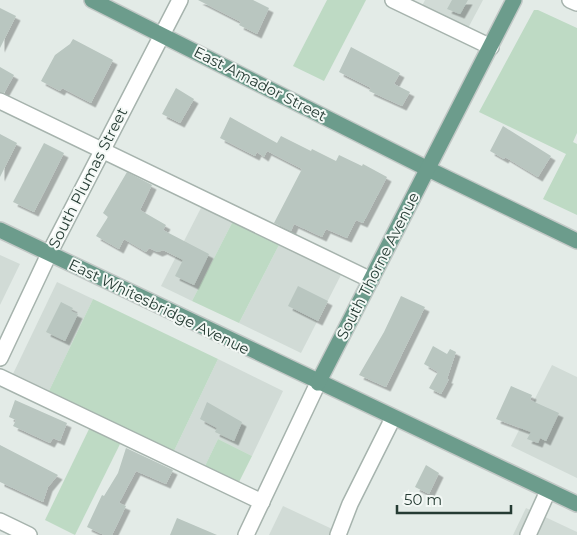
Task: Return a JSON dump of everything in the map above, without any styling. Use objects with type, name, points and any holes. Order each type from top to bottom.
[{"type":"main road","name":"East Amador Street","points":[[92,0],[428,169],[577,241]]},
{"type":"main road","name":"South Thorne Avenue","points":[[318,383],[514,0]]},
{"type":"main road","name":"East Whitesbridge Avenue","points":[[0,230],[318,383],[577,504]]},
{"type":"street","name":"South Plumas Street","points":[[0,358],[49,254],[180,0]]},
{"type":"street","points":[[393,0],[490,47]]},
{"type":"street","points":[[570,0],[577,3]]},
{"type":"street","points":[[0,101],[371,280]]},
{"type":"street","points":[[0,377],[262,502]]},
{"type":"street","name":"South Thorne Avenue","points":[[246,535],[318,383]]},
{"type":"street","points":[[338,535],[350,504],[393,418]]},
{"type":"street","points":[[528,535],[548,491]]},
{"type":"street","points":[[0,521],[29,535]]},
{"type":"shaded area","points":[[425,0],[483,0],[467,30],[421,8]]},
{"type":"shaded area","points":[[203,204],[234,219],[192,301],[161,286]]},
{"type":"shaded area","points":[[281,241],[343,271],[301,353],[239,323]]},
{"type":"shaded area","points":[[0,255],[20,264],[0,305]]},
{"type":"shaded area","points":[[57,282],[93,299],[48,393],[12,376]]},
{"type":"shaded area","points":[[218,359],[283,391],[252,456],[218,439],[204,468],[173,453]]},
{"type":"shaded area","points":[[552,365],[577,377],[577,478],[511,446]]},
{"type":"shaded area","points":[[283,506],[345,535],[269,535]]},
{"type":"shaded area","points":[[526,508],[577,532],[577,535],[513,535]]},
{"type":"green space","points":[[327,0],[366,0],[324,81],[293,66]]},
{"type":"green space","points":[[534,10],[538,10],[577,28],[577,133],[573,142],[577,144],[577,215],[543,199],[566,154],[479,112]]},
{"type":"green space","points":[[234,219],[281,241],[239,323],[192,301]]},
{"type":"green space","points":[[93,299],[218,359],[173,453],[48,393]]},
{"type":"green space","points":[[90,427],[121,442],[75,535],[45,520]]},
{"type":"green space","points":[[218,439],[252,456],[238,484],[204,468]]},
{"type":"building","points":[[198,0],[253,0],[269,8],[257,34],[239,25],[241,22]]},
{"type":"building","points":[[452,0],[468,0],[460,14],[447,9]]},
{"type":"building","points":[[0,8],[16,16],[0,48]]},
{"type":"building","points":[[73,39],[113,60],[91,103],[62,88],[60,91],[41,81],[55,55],[70,44]]},
{"type":"building","points":[[351,47],[400,73],[394,84],[410,92],[402,106],[369,91],[371,88],[339,72]]},
{"type":"building","points":[[0,67],[14,75],[4,93],[0,92]]},
{"type":"building","points":[[176,88],[194,99],[180,123],[162,114]]},
{"type":"building","points":[[230,117],[277,143],[281,136],[336,161],[339,155],[362,166],[363,164],[387,177],[363,223],[356,220],[347,238],[326,229],[322,237],[294,224],[291,231],[274,223],[302,169],[267,151],[264,157],[257,152],[255,156],[220,138]]},
{"type":"building","points":[[503,126],[551,156],[538,177],[505,157],[504,159],[490,151]]},
{"type":"building","points":[[0,134],[17,143],[0,177]]},
{"type":"building","points":[[44,143],[64,153],[34,212],[13,202]]},
{"type":"building","points":[[127,172],[152,185],[140,210],[166,225],[163,230],[209,254],[194,285],[175,276],[183,260],[163,250],[158,252],[149,248],[146,252],[124,239],[119,249],[96,236],[108,217],[103,213]]},
{"type":"building","points":[[298,286],[328,301],[318,321],[288,306]]},
{"type":"building","points":[[401,296],[425,307],[386,387],[359,375],[384,332]]},
{"type":"building","points":[[61,302],[73,308],[71,311],[78,314],[65,341],[46,332]]},
{"type":"building","points":[[433,346],[447,354],[450,349],[456,352],[447,379],[449,379],[441,394],[429,388],[438,372],[424,364]]},
{"type":"building","points":[[511,386],[532,395],[530,400],[559,413],[546,441],[540,438],[538,443],[527,439],[531,432],[496,419]]},
{"type":"building","points":[[15,400],[67,423],[60,441],[53,438],[50,443],[13,426],[16,420],[9,417]]},
{"type":"building","points":[[207,402],[242,422],[234,441],[215,432],[217,428],[200,419]]},
{"type":"building","points":[[0,445],[58,475],[48,487],[43,502],[0,482]]},
{"type":"building","points":[[126,448],[173,470],[166,484],[136,471],[119,503],[126,506],[112,535],[104,535],[87,527],[102,495],[104,496],[118,473]]},
{"type":"building","points":[[426,465],[439,473],[429,494],[415,487]]},
{"type":"building","points":[[177,518],[217,535],[170,535]]}]
